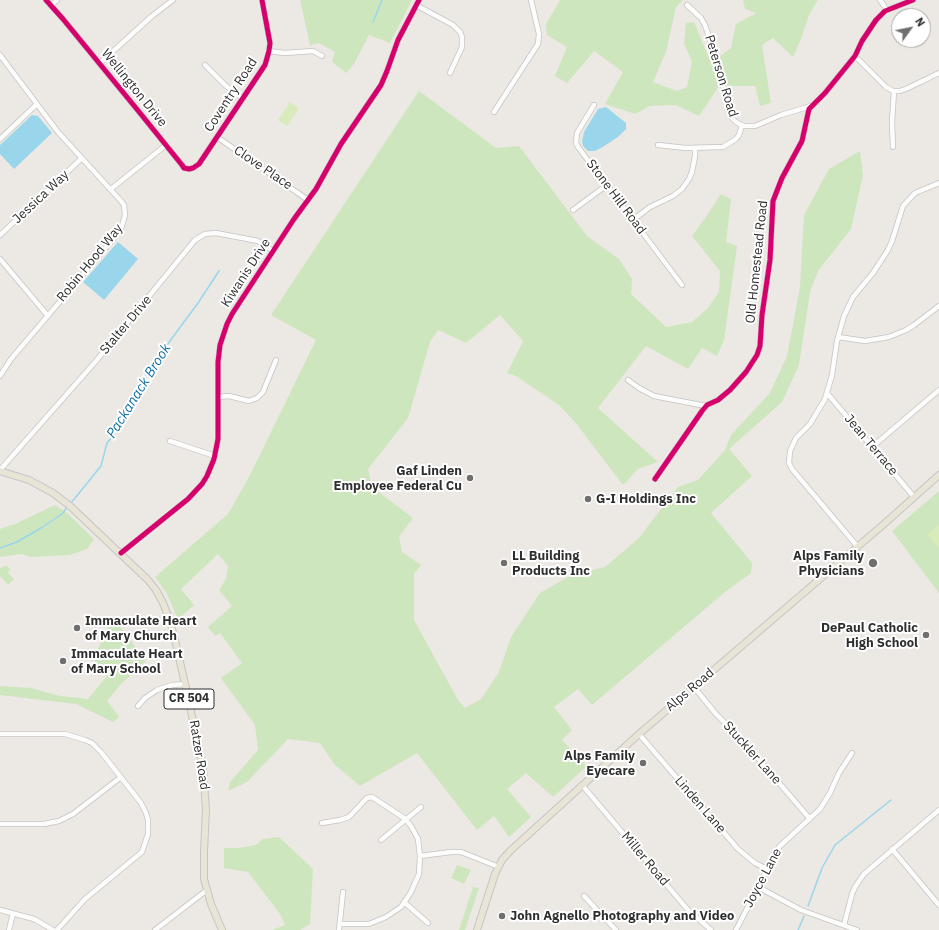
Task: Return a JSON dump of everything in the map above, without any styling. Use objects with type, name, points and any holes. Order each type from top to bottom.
[{"type":"main road","name":"Ratzer Road","points":[[0,471],[29,480],[68,504],[148,580],[156,590],[163,603],[170,621],[186,684],[196,732],[205,785],[206,808],[204,872],[207,890],[214,914],[222,930]]},
{"type":"main road","name":"Alps Road","points":[[477,930],[493,880],[502,860],[510,850],[639,734],[939,475]]},
{"type":"street","name":"Wellington Drive","points":[[46,0],[100,63],[182,166],[189,169],[196,166],[206,153]]},
{"type":"street","points":[[51,6],[57,0]]},
{"type":"street","points":[[100,63],[152,16],[173,0]]},
{"type":"street","name":"Coventry Road","points":[[206,153],[263,69],[269,51],[269,34],[262,0]]},
{"type":"street","name":"Kiwanis Drive","points":[[120,553],[195,492],[207,476],[215,456],[218,440],[218,362],[222,334],[232,314],[308,200],[341,144],[381,84],[388,71],[398,40],[419,0]]},
{"type":"street","points":[[494,112],[538,44],[539,34],[531,0]]},
{"type":"street","points":[[880,0],[887,10]]},
{"type":"street","points":[[811,106],[855,56],[862,41],[876,20],[887,10],[913,0]]},
{"type":"street","points":[[416,5],[453,25],[460,32],[463,42],[462,47],[450,73]]},
{"type":"street","name":"Peterson Road","points":[[687,5],[706,25],[731,117],[736,122],[749,127],[761,125],[781,115],[811,106]]},
{"type":"street","points":[[269,51],[284,53],[313,51],[322,56]]},
{"type":"street","name":"Robin Hood Way","points":[[0,55],[58,132],[124,205],[125,215],[122,226],[6,366],[0,376]]},
{"type":"street","points":[[855,56],[886,87],[894,91],[900,91],[908,88],[939,73]]},
{"type":"street","points":[[205,65],[225,85],[243,99]]},
{"type":"street","points":[[893,147],[892,122],[894,91]]},
{"type":"street","points":[[0,139],[37,104]]},
{"type":"street","name":"Stone Hill Road","points":[[594,106],[579,128],[576,138],[578,147],[682,285]]},
{"type":"street","name":"Old Homestead Road","points":[[655,479],[702,410],[706,406],[718,400],[740,380],[752,364],[760,346],[762,315],[770,260],[772,200],[802,141],[808,112],[811,106]]},
{"type":"street","points":[[658,145],[695,148],[718,148],[728,146],[738,135],[742,125]]},
{"type":"street","name":"Clove Place","points":[[217,137],[308,200]]},
{"type":"street","points":[[110,189],[166,145]]},
{"type":"street","points":[[633,220],[646,210],[673,196],[682,189],[692,172],[695,148]]},
{"type":"street","name":"Jessica Way","points":[[0,235],[82,158]]},
{"type":"street","points":[[857,546],[795,473],[789,462],[789,457],[792,445],[796,438],[822,406],[832,374],[838,337],[844,316],[853,297],[873,273],[888,250],[903,206],[915,193],[939,183]]},
{"type":"street","points":[[572,210],[607,185]]},
{"type":"street","name":"Stalter Drive","points":[[0,471],[96,361],[195,240],[205,234],[216,233],[258,241],[273,252]]},
{"type":"street","points":[[0,258],[48,316]]},
{"type":"street","points":[[838,337],[865,341],[889,337],[914,325],[939,306]]},
{"type":"street","points":[[218,398],[229,396],[249,401],[257,398],[263,392],[276,360]]},
{"type":"street","points":[[0,362],[6,366]]},
{"type":"street","points":[[628,380],[654,396],[706,406]]},
{"type":"street","points":[[872,447],[939,390]]},
{"type":"street","name":"Jean Terrace","points":[[827,393],[914,497]]},
{"type":"street","points":[[170,441],[215,456]]},
{"type":"street","points":[[138,706],[145,698],[158,690],[172,685],[186,684]]},
{"type":"street","name":"Stuckler Lane","points":[[694,687],[716,714],[744,742],[810,819]]},
{"type":"street","points":[[0,734],[65,734],[81,738],[97,748],[141,803],[146,813],[149,827],[142,852],[98,887],[57,930]]},
{"type":"street","name":"Linden Lane","points":[[639,734],[738,849],[755,863],[767,869]]},
{"type":"street","name":"Joyce Lane","points":[[736,930],[767,869],[783,842],[810,819],[826,802],[839,773],[852,753]]},
{"type":"street","points":[[0,824],[44,824],[59,821],[73,814],[121,777]]},
{"type":"street","name":"Miller Road","points":[[582,785],[696,919],[711,930]]},
{"type":"street","points":[[322,823],[349,817],[367,798],[372,797],[406,820],[418,839],[420,856],[419,874],[411,892],[401,907],[386,917],[369,924],[340,924]]},
{"type":"street","points":[[381,840],[421,807]]},
{"type":"street","points":[[844,925],[852,894],[859,880],[892,849],[939,810]]},
{"type":"street","points":[[892,849],[939,904]]},
{"type":"street","points":[[420,856],[461,852],[499,867]]},
{"type":"street","points":[[758,887],[801,910],[858,930]]},
{"type":"street","points":[[155,930],[207,890]]},
{"type":"street","points":[[339,930],[343,892]]},
{"type":"street","points":[[584,896],[616,930]]},
{"type":"street","points":[[404,902],[428,923]]},
{"type":"street","points":[[0,910],[34,919],[53,930]]},
{"type":"street","points":[[9,930],[14,913]]},
{"type":"green space","points":[[300,0],[412,0],[390,43],[369,35],[354,64],[346,73],[332,62],[335,52],[319,43],[310,45]]},
{"type":"green space","points":[[560,0],[683,0],[676,7],[666,52],[653,82],[677,91],[687,87],[692,61],[684,44],[686,23],[694,22],[711,63],[731,48],[736,24],[756,13],[745,9],[743,0],[818,0],[809,15],[793,57],[773,38],[762,45],[771,103],[760,106],[755,86],[719,86],[699,116],[676,105],[650,106],[635,114],[605,104],[623,72],[594,51],[567,83],[555,76],[567,47],[547,35],[546,24]]},
{"type":"green space","points":[[419,91],[496,148],[519,146],[587,236],[619,259],[632,279],[631,294],[666,327],[692,322],[708,308],[719,292],[720,271],[692,236],[721,194],[731,199],[726,242],[737,246],[724,340],[717,356],[702,348],[688,369],[646,346],[598,408],[658,462],[638,469],[623,485],[575,422],[559,405],[516,376],[507,373],[523,341],[500,315],[466,343],[438,330],[430,342],[408,418],[368,469],[372,487],[413,518],[399,537],[402,552],[421,565],[414,574],[414,620],[458,700],[465,708],[481,699],[499,672],[511,637],[540,593],[573,574],[605,567],[639,538],[678,487],[698,480],[725,450],[731,435],[770,393],[787,356],[800,287],[804,215],[829,169],[860,151],[863,175],[851,229],[818,271],[810,292],[799,365],[782,402],[729,449],[752,476],[711,513],[752,563],[751,573],[725,592],[592,705],[578,689],[554,707],[572,730],[562,740],[587,766],[553,797],[526,773],[507,789],[531,817],[509,837],[494,816],[477,830],[417,753],[360,786],[334,764],[320,743],[288,739],[247,782],[228,791],[230,782],[258,750],[255,725],[221,678],[242,663],[220,633],[215,636],[208,627],[232,606],[219,590],[226,579],[228,566],[218,554],[181,589],[194,605],[178,619],[166,592],[155,577],[228,514],[249,477],[316,340],[271,315]]},
{"type":"green space","points":[[290,102],[299,108],[287,126],[278,120]]},
{"type":"green space","points":[[939,491],[939,593],[892,531]]},
{"type":"green space","points":[[55,505],[67,513],[94,539],[87,549],[70,555],[30,557],[22,554],[0,557],[0,529],[15,524]]},
{"type":"green space","points":[[939,525],[939,549],[927,535]]},
{"type":"green space","points":[[7,566],[10,569],[8,573],[14,579],[8,585],[0,576],[0,569]]},
{"type":"green space","points":[[113,617],[146,661],[121,684],[107,701],[119,717],[113,722],[76,704],[0,695],[0,686],[31,688],[60,696],[88,699],[107,676],[93,659]]},
{"type":"green space","points":[[279,837],[313,869],[310,924],[300,930],[272,930],[285,925],[280,914],[248,872],[224,868],[224,848],[239,848],[256,845],[263,839]]},
{"type":"green space","points":[[457,865],[471,870],[464,884],[451,878]]},
{"type":"green space","points":[[473,887],[479,888],[465,930],[459,930]]},
{"type":"water","points":[[606,107],[626,123],[626,129],[618,137],[601,148],[595,151],[588,151],[583,146],[582,141],[584,132],[598,109]]},
{"type":"water","points":[[32,115],[38,116],[52,133],[14,169],[0,154],[0,145]]},
{"type":"water","points":[[118,242],[138,259],[104,300],[83,282]]},
{"type":"waterway","name":"Packanack Brook","points":[[373,22],[382,0]]},
{"type":"waterway","name":"Packanack Brook","points":[[71,503],[101,466],[107,443],[113,436],[127,405],[150,368],[198,303],[219,271]]},
{"type":"waterway","name":"Packanack Brook","points":[[0,548],[17,542],[41,528],[62,514],[68,506]]},
{"type":"waterway","points":[[808,906],[822,868],[835,845],[891,800]]},
{"type":"waterway","points":[[798,930],[804,916]]},
{"type":"cycle path","points":[[46,0],[184,168],[189,169],[199,164],[265,65],[270,43],[262,0]]},
{"type":"cycle path","points":[[121,553],[188,499],[202,484],[207,476],[214,459],[218,439],[218,362],[220,345],[227,324],[294,219],[316,189],[341,144],[381,85],[398,40],[419,0]]},
{"type":"cycle path","points":[[655,479],[702,411],[707,405],[718,400],[730,390],[746,372],[757,355],[760,346],[762,315],[770,260],[773,201],[782,178],[802,141],[809,109],[825,93],[855,56],[862,41],[876,20],[885,11],[913,0]]},
{"type":"place","name":"Gaf Linden Employee Federal Cu","points":[[470,478]]},
{"type":"place","name":"G-I Holdings Inc","points":[[588,499]]},
{"type":"place","name":"LL Building Products Inc","points":[[504,563]]},
{"type":"place","name":"Alps Family Physicians","points":[[873,563]]},
{"type":"place","name":"Immaculate Heart of Mary Church","points":[[77,628]]},
{"type":"place","name":"DePaul Catholic High School","points":[[926,635]]},
{"type":"place","name":"Immaculate Heart of Mary School","points":[[63,661]]},
{"type":"place","name":"Alps Family Eyecare","points":[[643,763]]},
{"type":"place","name":"John Agnello Photography and Video","points":[[502,916]]}]
